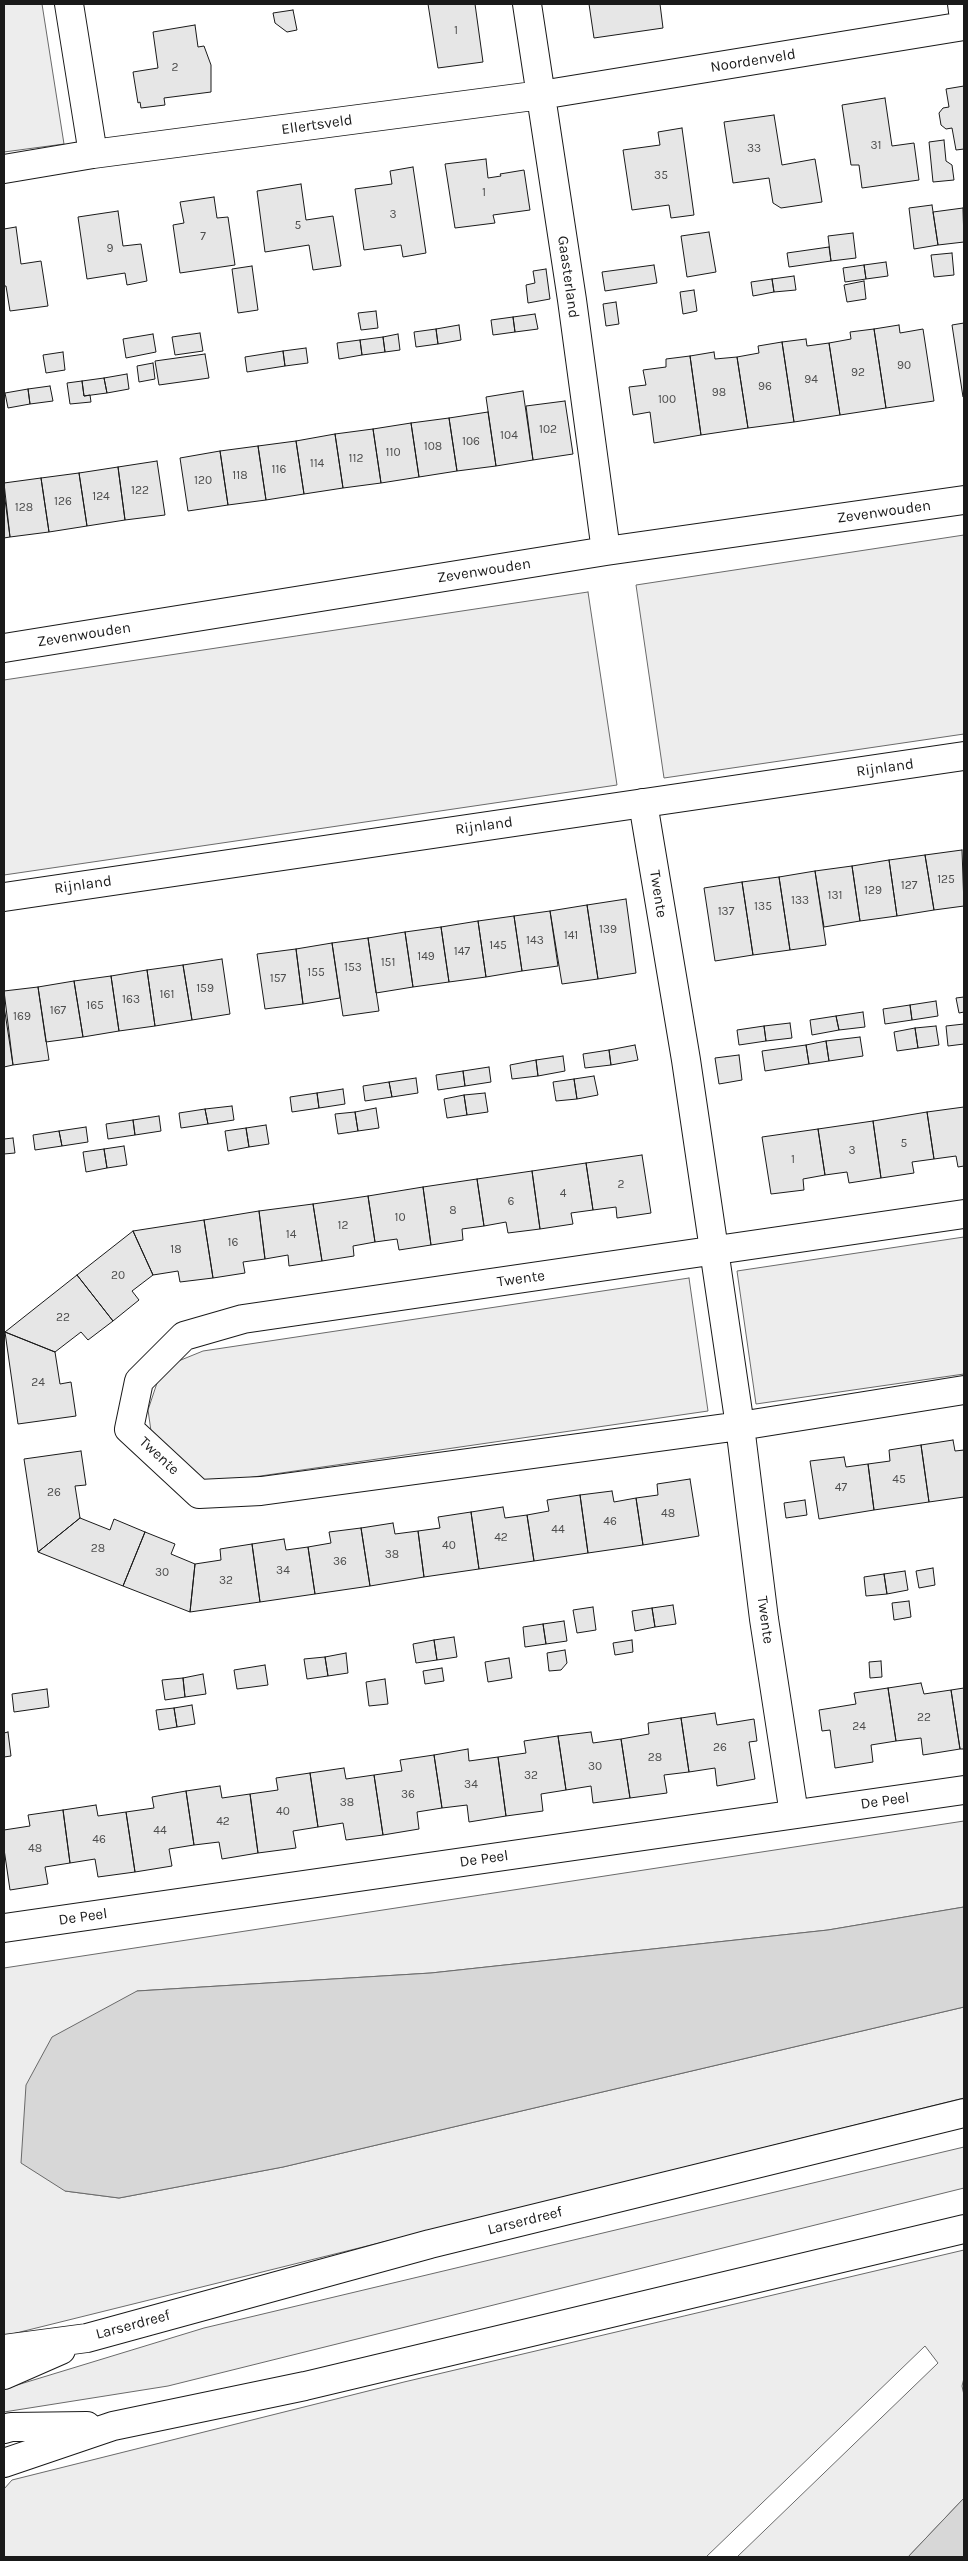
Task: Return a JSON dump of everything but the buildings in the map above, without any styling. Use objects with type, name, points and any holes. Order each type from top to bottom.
[{"type":"street","points":[[70,4],[92,154]]},
{"type":"street","name":"Gaasterland","points":[[527,4],[606,551]]},
{"type":"street","points":[[962,4],[964,19]]},
{"type":"street","name":"Noordenveld","points":[[541,95],[964,26]]},
{"type":"street","name":"Ellertsveld","points":[[4,169],[92,154],[541,95]]},
{"type":"street","name":"Zevenwouden","points":[[4,648],[606,551],[964,500]]},
{"type":"street","name":"Rijnland","points":[[4,897],[964,756]]},
{"type":"street","name":"Twente","points":[[644,803],[686,1060],[740,1426],[764,1619],[794,1814]]},
{"type":"street","name":"Twente","points":[[964,1214],[243,1319],[184,1336],[139,1381],[129,1428],[199,1494],[261,1491],[740,1426],[964,1390]]},
{"type":"street","name":"De Peel","points":[[4,1928],[964,1790]]},
{"type":"street","name":"Larserdreef","points":[[4,2349],[87,2338],[430,2244],[964,2113]]},
{"type":"street","points":[[4,2463],[113,2426],[305,2386],[964,2229]]},
{"type":"street","name":"Larserdreef","points":[[4,2375],[87,2338]]},
{"type":"street","points":[[4,2429],[11,2427],[113,2426]]},
{"type":"shaded area","points":[[4,4],[42,4],[64,144],[4,152]]},
{"type":"shaded area","points":[[964,535],[964,734],[664,778],[636,585]]},
{"type":"shaded area","points":[[588,592],[617,785],[4,875],[4,680]]},
{"type":"shaded area","points":[[964,1237],[964,1374],[756,1404],[737,1271]]},
{"type":"shaded area","points":[[689,1278],[708,1411],[219,1482],[205,1481],[152,1438],[148,1410],[157,1383],[176,1362],[203,1351]]},
{"type":"shaded area","points":[[964,1821],[964,1907],[828,1930],[431,1973],[137,1991],[65,2191],[119,2198],[283,2167],[964,2007],[964,2098],[4,2336],[4,1968]]},
{"type":"shaded area","points":[[964,1907],[964,2007],[283,2167],[119,2198],[65,2191],[21,2163],[26,2085],[52,2037],[137,1991],[431,1973],[828,1930]]},
{"type":"shaded area","points":[[964,2147],[964,2188],[168,2386],[4,2412],[4,2389],[204,2328]]},
{"type":"shaded area","points":[[964,2250],[964,2378],[962,2386],[964,2395],[964,2498],[908,2557],[737,2557],[938,2363],[925,2346],[706,2557],[4,2557],[4,2489],[12,2480],[404,2382]]},
{"type":"shaded area","points":[[964,2498],[964,2557],[908,2557]]}]
